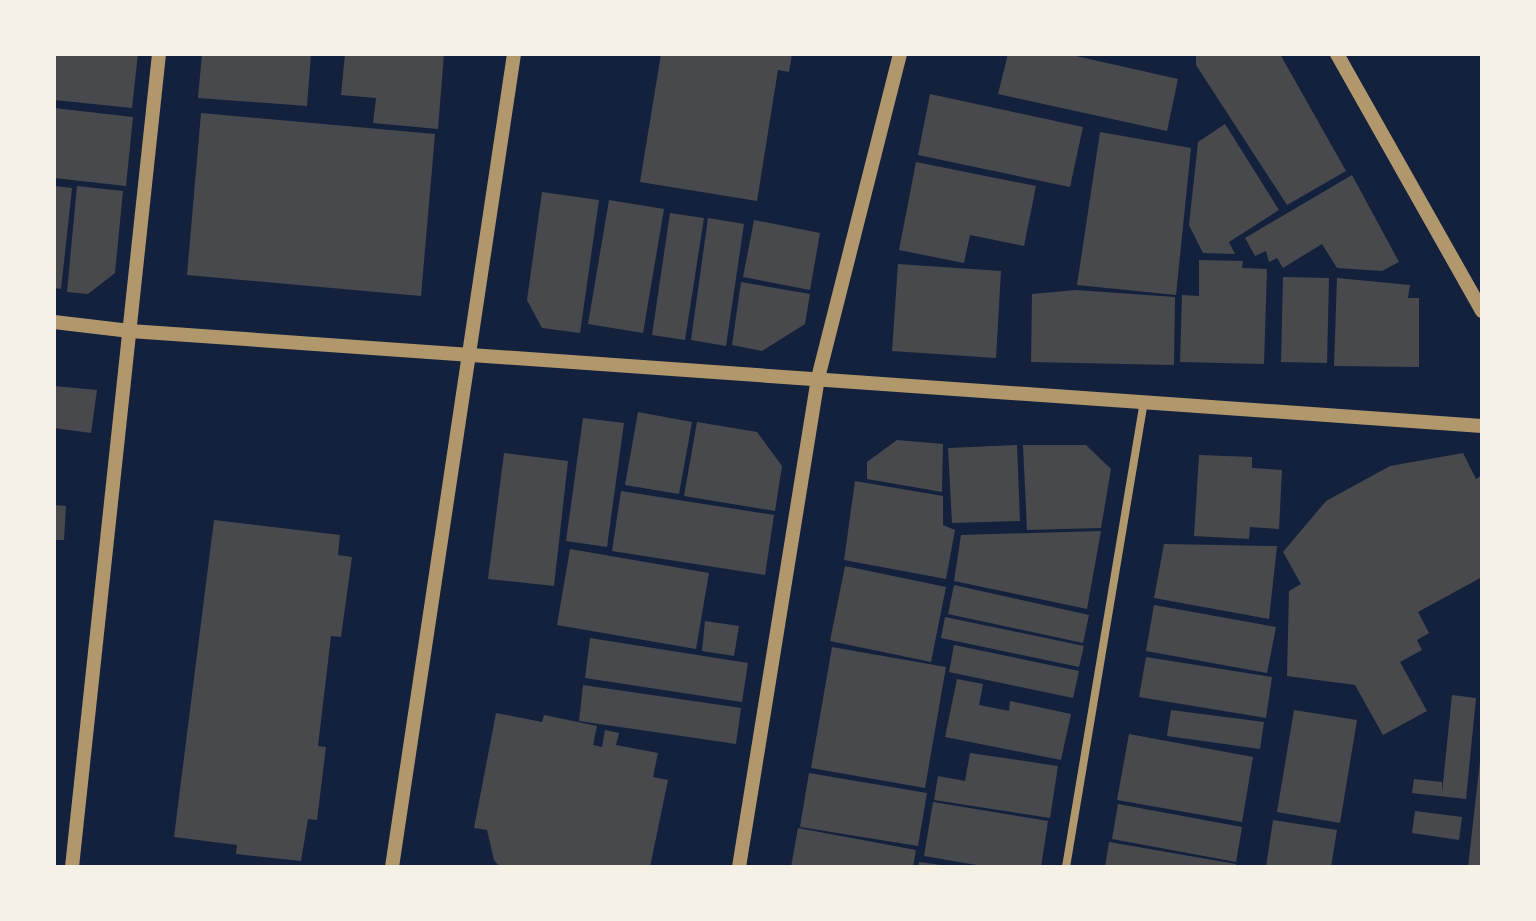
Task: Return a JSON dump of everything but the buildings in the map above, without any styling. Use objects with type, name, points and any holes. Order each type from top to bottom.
[{"type":"street","points":[[72,867],[159,54]]},
{"type":"street","points":[[392,867],[514,54]]},
{"type":"street","points":[[739,867],[818,378],[900,54]]},
{"type":"street","points":[[1337,54],[1482,311]]},
{"type":"street","points":[[54,322],[130,331],[1482,426]]},
{"type":"street","points":[[1066,867],[1144,401]]}]
